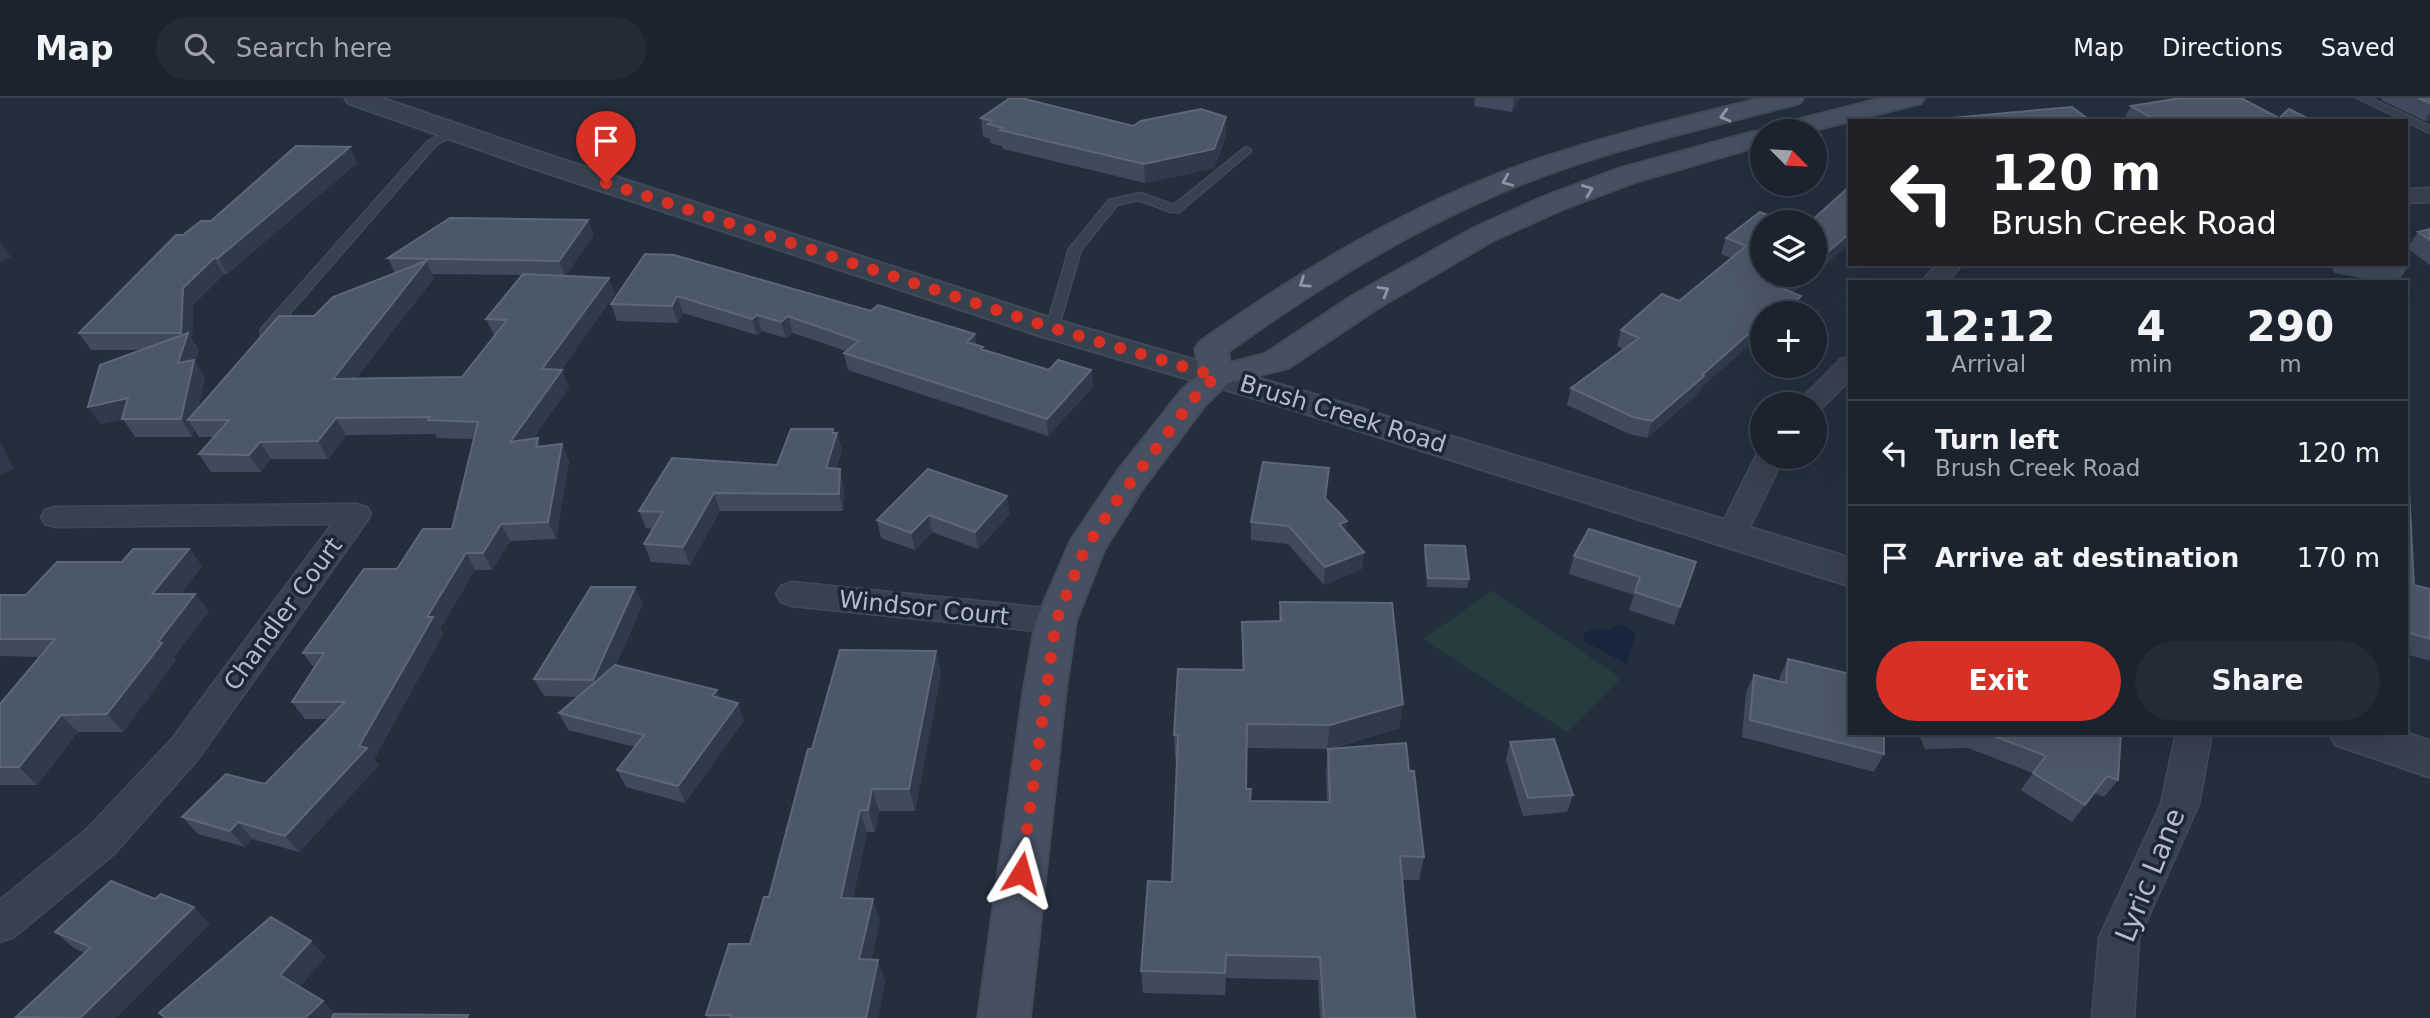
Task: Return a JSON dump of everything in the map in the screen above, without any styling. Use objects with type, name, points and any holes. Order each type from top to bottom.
[{"type":"main road","points":[[1216,376],[1210,349],[1315,276],[1438,212],[1510,179],[1587,153],[1791,98]]},
{"type":"main road","points":[[1827,120],[1912,98]]},
{"type":"main road","points":[[1004,1018],[1045,688],[1056,621],[1085,549],[1130,480],[1194,398],[1216,376],[1276,361],[1365,302],[1482,235],[1553,203],[1628,175],[1750,140]]},
{"type":"street","name":"Brush Creek Road","points":[[360,98],[455,132],[1052,328],[1848,571]]},
{"type":"street","points":[[2408,196],[2430,195]]},
{"type":"street","points":[[1935,280],[1949,266]]},
{"type":"street","points":[[1822,392],[1848,367]]},
{"type":"street","points":[[1732,534],[1762,469]]},
{"type":"street","name":"Chandler Court","points":[[0,924],[101,841],[185,749],[356,514],[56,517]]},
{"type":"street","name":"Windsor Court","points":[[792,594],[1056,621]]},
{"type":"street","name":"Lyric Lane","points":[[2113,1018],[2119,938],[2180,804],[2194,735]]},
{"type":"street","points":[[2357,735],[2430,759]]},
{"type":"lane","points":[[2362,98],[2407,119]]},
{"type":"lane","points":[[2408,120],[2430,130]]},
{"type":"lane","points":[[257,342],[432,144],[455,132]]},
{"type":"lane","points":[[1052,328],[1075,249],[1114,202],[1140,196],[1175,210],[1246,150]]},
{"type":"green space","points":[[1492,591],[1621,678],[1567,732],[1423,639]]},
{"type":"water","points":[[1612,627],[1628,627],[1636,636],[1626,664],[1584,641],[1583,636],[1589,629],[1611,630]]},
{"type":"building","points":[[1010,98],[1021,98],[1133,126],[1141,121],[1201,109],[1226,117],[1214,149],[1144,164],[1000,130],[1003,128],[988,124],[992,121],[981,118]]},
{"type":"building","points":[[2181,98],[2241,98],[2279,118],[2154,119],[2131,106]]},
{"type":"building","points":[[2072,107],[2088,119],[1939,119]]},
{"type":"building","points":[[2289,109],[2309,119],[2278,119]]},
{"type":"building","points":[[296,146],[350,147],[218,258],[214,258],[183,288],[181,333],[79,333],[176,235],[183,235],[201,221],[211,221]]},
{"type":"building","points":[[1848,188],[1848,235],[1827,253],[1827,210],[1823,210]]},
{"type":"building","points":[[450,218],[588,220],[559,261],[388,258]]},
{"type":"building","points":[[1750,220],[1750,287],[1786,287],[1784,289],[1801,296],[1795,301],[1750,301],[1750,333],[1652,421],[1633,417],[1571,388],[1639,338],[1621,330],[1662,294],[1679,301],[1746,246],[1726,238]]},
{"type":"building","points":[[2430,229],[2430,240],[2418,232]]},
{"type":"building","points":[[645,254],[674,255],[871,311],[878,305],[975,334],[967,342],[983,347],[981,349],[1049,370],[1058,360],[1091,370],[1047,419],[844,353],[859,341],[788,316],[781,322],[757,315],[752,319],[677,296],[672,306],[611,304]]},
{"type":"building","points":[[426,261],[333,379],[462,377],[507,320],[486,319],[523,274],[609,278],[542,369],[562,370],[510,442],[538,438],[536,447],[562,444],[548,522],[501,524],[483,553],[466,553],[427,617],[433,617],[359,746],[367,748],[285,836],[238,822],[230,831],[182,817],[226,774],[265,784],[345,702],[292,702],[324,653],[303,653],[364,569],[397,569],[423,529],[452,529],[478,422],[428,420],[430,417],[336,418],[318,441],[260,442],[249,455],[199,454],[229,420],[188,420],[279,316],[314,316],[333,297]]},
{"type":"building","points":[[188,333],[178,363],[194,360],[181,419],[122,419],[128,398],[88,407],[100,365]]},
{"type":"building","points":[[791,429],[833,429],[832,433],[837,433],[826,468],[840,469],[839,494],[714,493],[683,547],[644,544],[663,512],[639,511],[672,458],[777,465]]},
{"type":"building","points":[[1263,462],[1329,468],[1325,498],[1347,521],[1339,524],[1364,552],[1325,567],[1289,526],[1251,522]]},
{"type":"building","points":[[928,469],[1007,496],[975,532],[929,515],[911,533],[877,520]]},
{"type":"building","points":[[2408,489],[2414,585],[2430,589],[2430,639],[2408,633]]},
{"type":"building","points":[[1589,529],[1696,562],[1680,607],[1635,592],[1640,577],[1574,556]]},
{"type":"building","points":[[1425,545],[1465,546],[1469,579],[1428,578]]},
{"type":"building","points":[[133,549],[189,549],[152,594],[195,594],[158,642],[162,643],[107,714],[61,715],[19,767],[0,767],[0,704],[55,639],[0,639],[0,595],[26,595],[57,562],[122,562]]},
{"type":"building","points":[[591,587],[635,587],[593,680],[534,679]]},
{"type":"building","points":[[1280,602],[1392,603],[1403,704],[1330,725],[1247,724],[1246,789],[1251,789],[1250,801],[1330,802],[1328,749],[1406,743],[1409,771],[1414,771],[1424,857],[1400,856],[1415,1018],[1324,1018],[1320,957],[1226,955],[1225,973],[1141,971],[1148,881],[1172,882],[1178,735],[1174,735],[1178,669],[1244,670],[1242,622],[1281,621]]},
{"type":"building","points":[[840,650],[936,651],[909,789],[872,789],[868,810],[860,810],[841,898],[873,899],[859,959],[878,960],[866,1018],[730,1018],[731,1015],[706,1015],[729,944],[750,944],[764,897],[769,897],[808,749],[812,749]]},
{"type":"building","points":[[1788,659],[1848,674],[1848,735],[1884,735],[1884,754],[1750,720],[1754,675],[1786,683]]},
{"type":"building","points":[[615,665],[717,690],[712,696],[738,703],[678,786],[617,770],[644,735],[559,713]]},
{"type":"building","points":[[1991,735],[2121,735],[2118,780],[2107,776],[2085,805],[2033,773],[2046,756]]},
{"type":"building","points":[[1554,739],[1573,795],[1528,798],[1510,742]]},
{"type":"building","points":[[111,881],[155,899],[161,894],[194,907],[80,1018],[16,1017],[91,947],[55,932]]},
{"type":"building","points":[[271,917],[311,941],[280,975],[323,1001],[305,1018],[166,1018],[159,1013]]},
{"type":"building","points":[[334,1014],[468,1015],[467,1018],[332,1018]]},
{"type":"route","points":[[606,183],[1052,328],[1216,376],[1194,398],[1130,480],[1085,549],[1056,621],[1021,873]]}]
